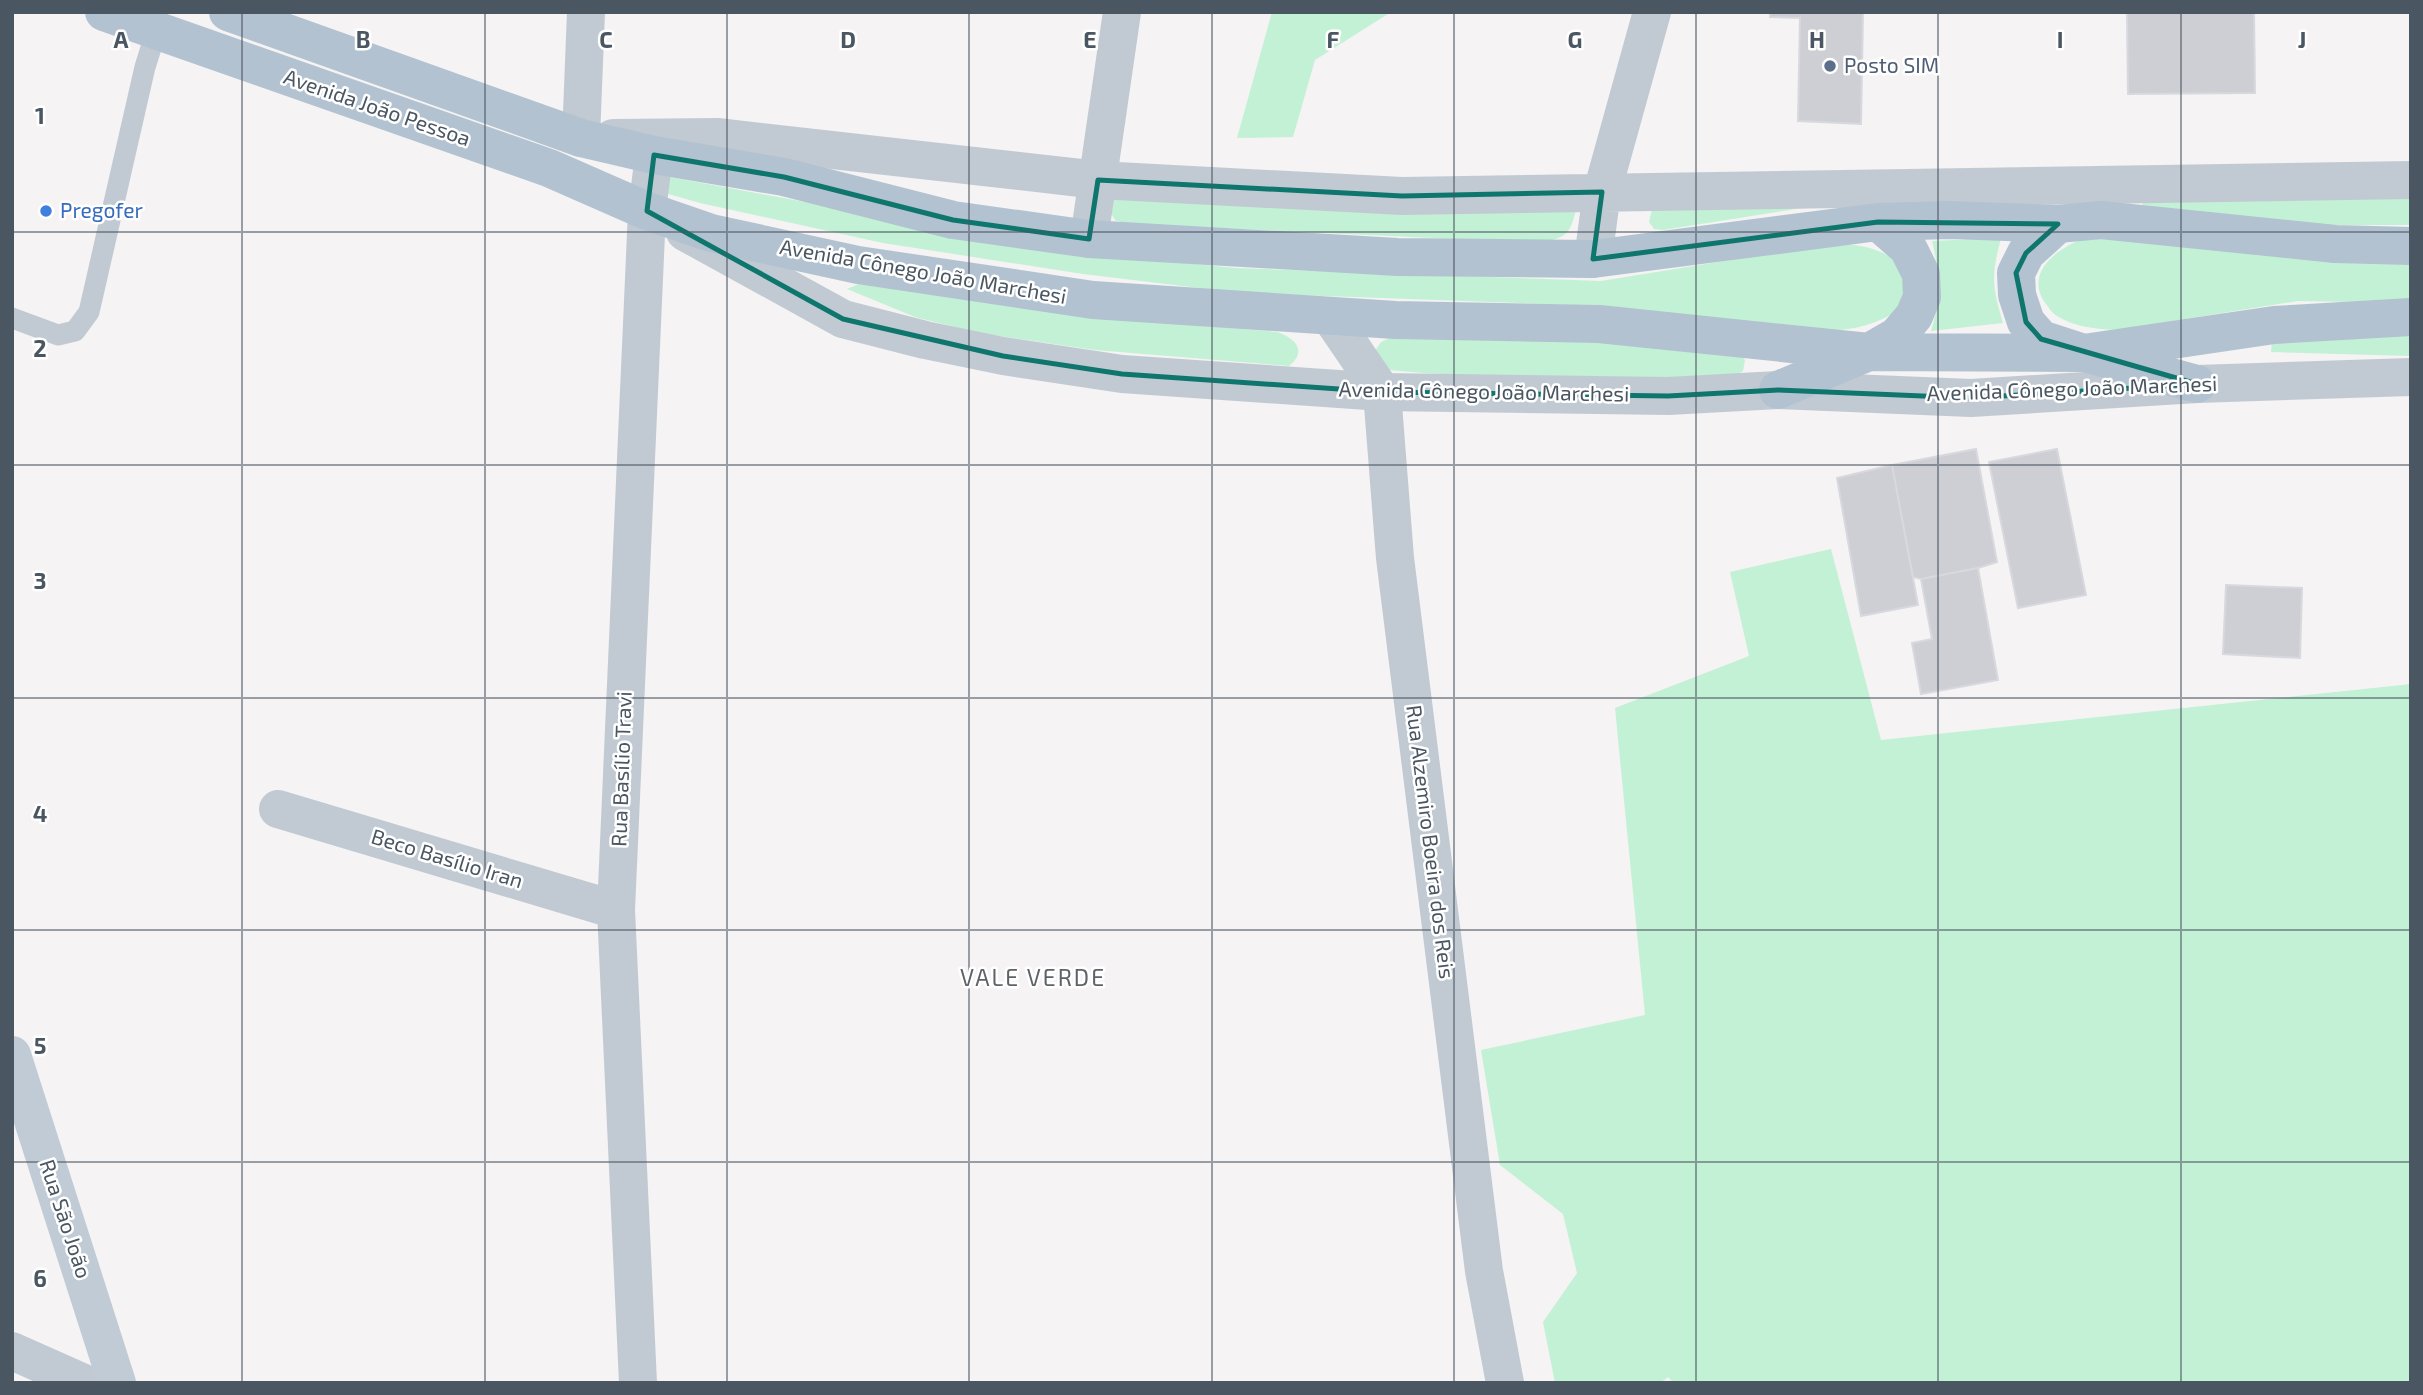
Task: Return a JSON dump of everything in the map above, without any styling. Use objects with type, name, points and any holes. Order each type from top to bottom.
[{"type":"main road","name":"Avenida João Pessoa","points":[[104,12],[550,169],[647,211]]},
{"type":"main road","name":"Avenida João Pessoa","points":[[228,12],[581,138],[654,155]]},
{"type":"main road","points":[[654,155],[785,177],[953,220],[1089,239],[1397,257],[1593,259],[1878,222],[1950,220],[2058,224],[2101,220],[2334,244],[2411,246]]},
{"type":"main road","name":"Avenida Cônego João Marchesi","points":[[647,211],[711,233],[858,265],[1093,300],[1395,320],[1599,324],[1869,352],[2084,353],[2274,325],[2411,317]]},
{"type":"main road","points":[[1778,390],[1869,352],[1897,336],[1914,316],[1922,297],[1921,274],[1908,248],[1878,222]]},
{"type":"main road","points":[[2058,224],[2026,253],[2016,272],[2017,295],[2026,322],[2042,339],[2197,384]]},
{"type":"main road","name":"Rua São João","points":[[12,1055],[117,1383]]},
{"type":"street","points":[[586,12],[581,138],[717,137],[1098,180],[1402,196],[2411,180]]},
{"type":"street","points":[[1089,239],[1122,12]]},
{"type":"street","points":[[1593,259],[1602,192],[1652,12]]},
{"type":"street","name":"Rua Basílio Travi","points":[[638,1383],[616,910],[647,211],[654,155]]},
{"type":"street","name":"Avenida Cônego João Marchesi","points":[[647,211],[842,319],[1003,356],[1122,374],[1382,392],[1668,396],[1778,390],[1971,398],[2197,384],[2411,377]]},
{"type":"street","name":"Rua Alzemiro Boeira dos Reis","points":[[1330,316],[1382,392],[1398,586],[1484,1271],[1505,1383]]},
{"type":"street","name":"Beco Basílio Iran","points":[[278,809],[616,910]]},
{"type":"street","points":[[12,1351],[84,1383]]},
{"type":"lane","points":[[12,318],[58,334],[75,331],[89,312],[145,67],[156,32]]},
{"type":"highlighted area","points":[[654,155],[784,177],[953,220],[1089,239],[1098,180],[1402,196],[1602,192],[1593,259],[1878,222],[2058,224],[2026,253],[2016,273],[2026,322],[2041,339],[2197,384],[1971,398],[1778,390],[1668,396],[1382,392],[1122,374],[1003,356],[843,319],[647,211]]},
{"type":"green space","points":[[1272,12],[1391,12],[1315,60],[1293,137],[1237,138]]},
{"type":"green space","points":[[659,175],[1081,253],[1236,268],[1601,281],[1840,244],[1865,247],[1887,255],[1896,262],[1902,272],[1905,287],[1898,311],[1867,325],[1832,330],[1601,306],[1241,293],[1083,274],[883,243],[700,203],[658,191]]},
{"type":"green space","points":[[2145,196],[2411,196],[2411,225],[2328,225],[2142,206]]},
{"type":"green space","points":[[1113,198],[1577,204],[1568,232],[1540,243],[1131,224],[1116,221],[1109,211]]},
{"type":"green space","points":[[1834,203],[1663,230],[1654,229],[1649,222],[1653,205]]},
{"type":"green space","points":[[2088,237],[2411,261],[2411,303],[2298,301],[2116,330],[2085,327],[2054,314],[2040,292],[2038,281],[2041,271],[2056,254]]},
{"type":"green space","points":[[2001,238],[1994,281],[2003,323],[1931,331],[1939,286],[1932,241]]},
{"type":"green space","points":[[859,284],[1102,317],[1277,332],[1294,341],[1298,355],[1289,366],[1095,350],[978,333],[915,317],[847,289]]},
{"type":"green space","points":[[2411,329],[2411,356],[2271,352],[2272,341]]},
{"type":"green space","points":[[1390,338],[1595,338],[1740,354],[1745,360],[1743,371],[1734,377],[1562,378],[1432,374],[1389,370],[1375,351],[1381,342]]},
{"type":"green space","points":[[1831,549],[1881,740],[2411,684],[2411,1383],[1674,1383],[1668,1377],[1660,1383],[1555,1383],[1543,1322],[1577,1273],[1563,1214],[1500,1165],[1481,1050],[1645,1015],[1615,708],[1749,656],[1730,572]]},
{"type":"building","points":[[1770,12],[1863,12],[1861,124],[1798,121],[1800,18],[1770,17]]},
{"type":"building","points":[[2127,12],[2254,12],[2255,93],[2128,94]]},
{"type":"building","points":[[1976,449],[1997,562],[1921,579],[1913,577],[1892,465]]},
{"type":"building","points":[[2057,449],[2086,595],[2018,608],[1989,462]]},
{"type":"building","points":[[1892,465],[1918,605],[1861,616],[1837,478]]},
{"type":"building","points":[[1978,568],[1998,680],[1921,694],[1912,643],[1932,639],[1921,579]]},
{"type":"building","points":[[2226,585],[2302,588],[2300,658],[2223,654]]},
{"type":"place","name":"Posto SIM","points":[[1830,66]]},
{"type":"place","name":"Pregofer","points":[[46,211]]},
{"type":"district","name":"VALE VERDE","points":[[1033,978]]}]
